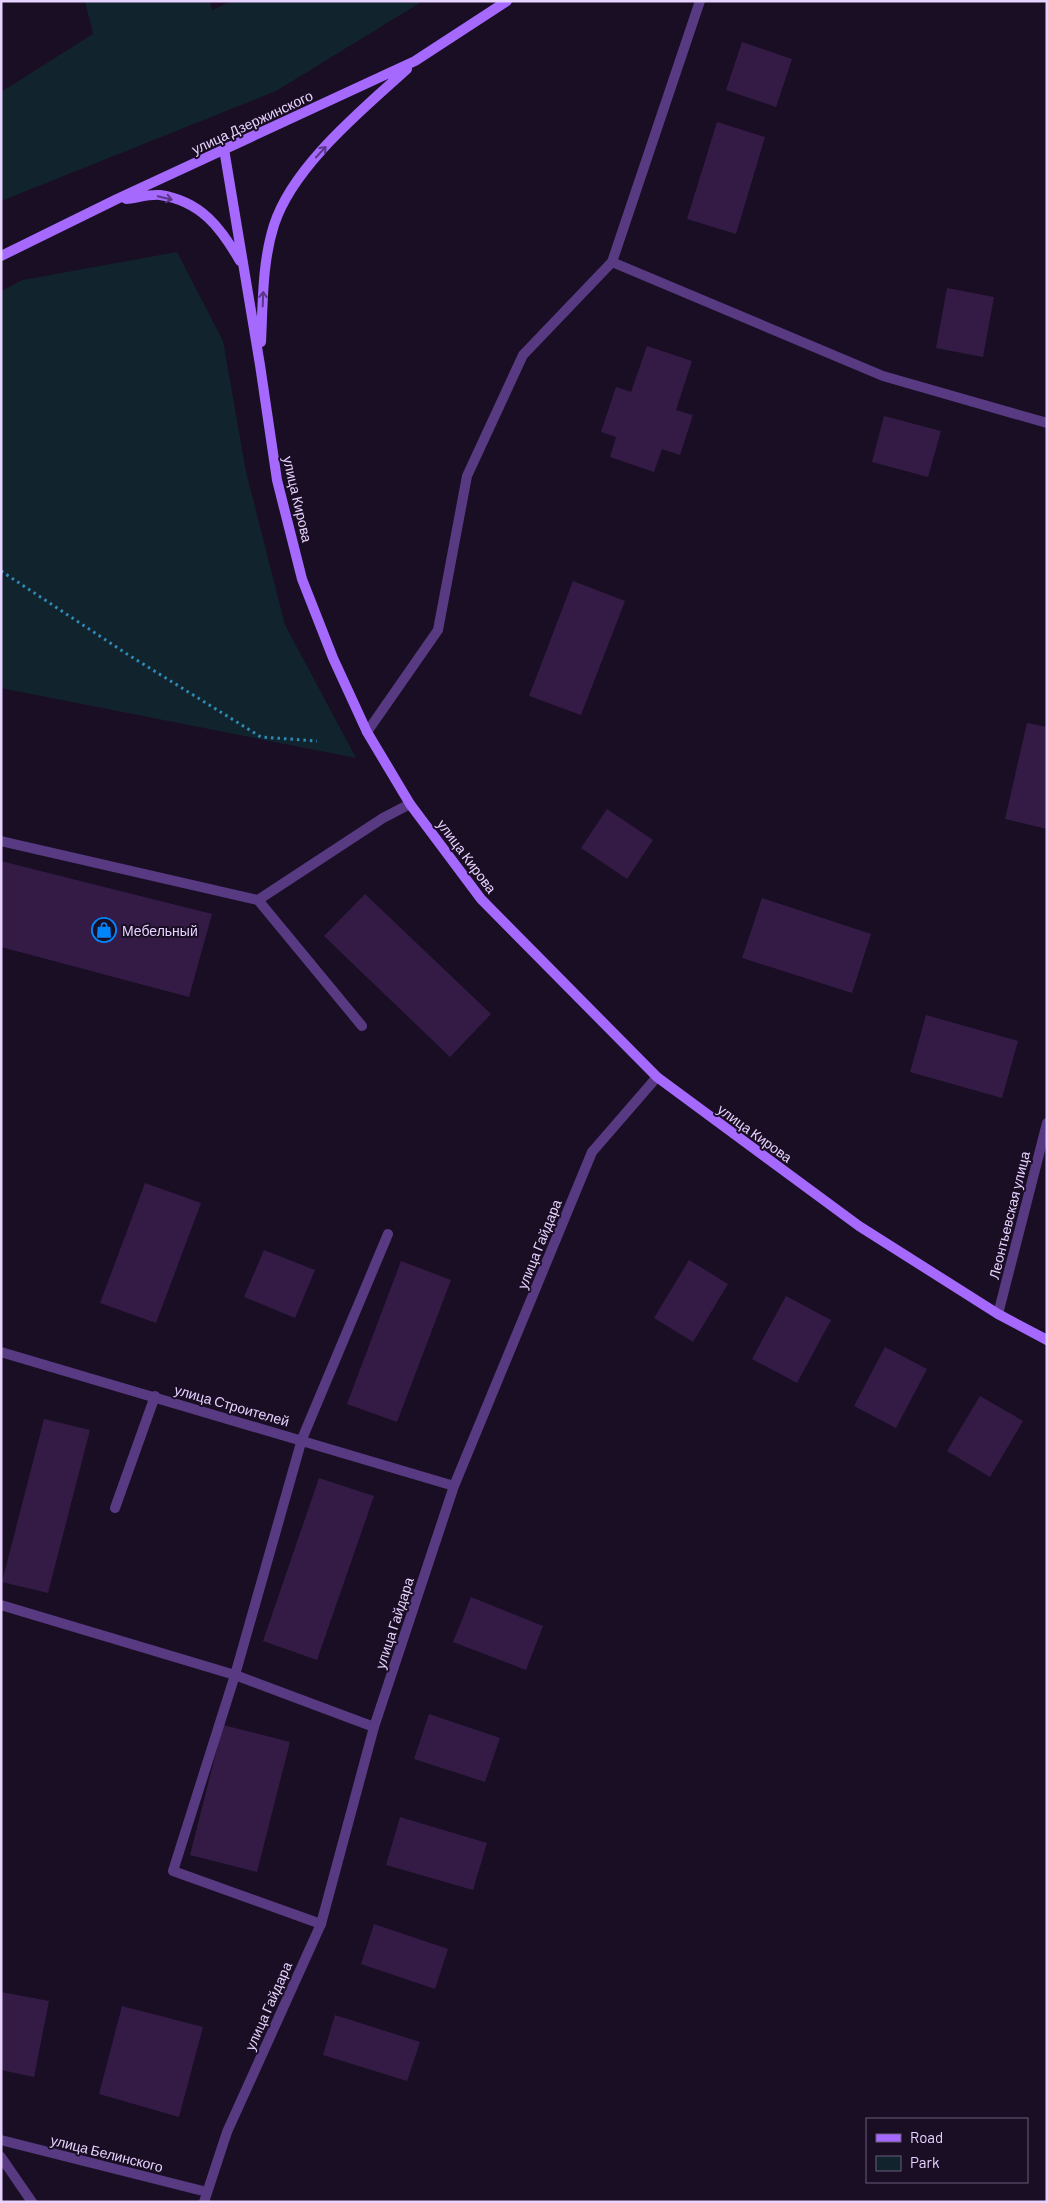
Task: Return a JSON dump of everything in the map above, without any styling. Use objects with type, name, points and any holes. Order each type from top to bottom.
[{"type":"main road","name":"улица Дзержинского","points":[[1,256],[117,199],[415,62],[507,1]]},
{"type":"main road","points":[[260,365],[264,276],[274,224],[299,176],[352,119],[415,62]]},
{"type":"main road","name":"улица Кирова","points":[[224,149],[277,480],[302,579],[333,658],[367,732],[410,804],[481,899],[657,1077],[859,1226],[998,1314],[1047,1340]]},
{"type":"main road","points":[[117,199],[160,195],[195,206],[224,232],[244,267]]},
{"type":"street","points":[[367,732],[438,630],[467,476],[523,355],[612,262],[700,1]]},
{"type":"street","points":[[612,262],[882,376],[1047,423]]},
{"type":"street","points":[[258,900],[383,818],[410,804]]},
{"type":"street","points":[[1,841],[258,900],[362,1026]]},
{"type":"street","name":"улица Гайдара","points":[[206,2197],[227,2132],[320,1924],[374,1726],[454,1486],[592,1152],[657,1077]]},
{"type":"street","name":"Леонтьевская улица","points":[[998,1314],[1047,1123]]},
{"type":"street","points":[[320,1924],[172,1871],[235,1676],[302,1439],[388,1234]]},
{"type":"street","name":"улица Строителей","points":[[1,1352],[302,1439],[454,1486]]},
{"type":"street","points":[[115,1508],[155,1396]]},
{"type":"street","points":[[1,1605],[235,1676],[374,1726]]},
{"type":"street","name":"улица Белинского","points":[[1,2140],[206,2197]]},
{"type":"street","points":[[1,2157],[32,2202]]},
{"type":"path","points":[[1,571],[127,654],[261,737],[318,741]]},
{"type":"green space","points":[[85,1],[210,1],[212,10],[232,1],[423,1],[276,91],[1,201],[1,92],[93,34]]},
{"type":"green space","points":[[177,252],[223,341],[246,472],[285,625],[356,758],[1,688],[1,291],[23,280]]},
{"type":"building","points":[[742,42],[792,59],[776,107],[726,90]]},
{"type":"building","points":[[717,122],[765,137],[736,234],[687,219]]},
{"type":"building","points":[[947,288],[994,297],[983,357],[936,348]]},
{"type":"building","points":[[647,346],[692,361],[676,410],[693,415],[680,455],[662,449],[654,472],[610,457],[616,437],[601,432],[616,387],[631,392]]},
{"type":"building","points":[[884,416],[941,431],[928,477],[872,462]]},
{"type":"building","points":[[573,581],[625,601],[581,715],[529,696]]},
{"type":"building","points":[[1027,723],[1047,727],[1047,829],[1005,819]]},
{"type":"building","points":[[607,809],[653,840],[627,879],[581,848]]},
{"type":"building","name":"Мебельный","points":[[1,861],[212,914],[189,997],[1,947]]},
{"type":"building","points":[[365,894],[491,1014],[450,1057],[324,936]]},
{"type":"building","points":[[762,898],[871,934],[852,993],[742,958]]},
{"type":"building","points":[[926,1015],[1018,1041],[1002,1098],[910,1072]]},
{"type":"building","points":[[145,1183],[201,1203],[156,1323],[100,1303]]},
{"type":"building","points":[[264,1250],[315,1270],[295,1318],[244,1297]]},
{"type":"building","points":[[689,1260],[728,1284],[693,1342],[654,1318]]},
{"type":"building","points":[[401,1261],[451,1280],[397,1422],[347,1404]]},
{"type":"building","points":[[786,1296],[831,1320],[797,1383],[752,1359]]},
{"type":"building","points":[[885,1347],[927,1369],[896,1428],[854,1406]]},
{"type":"building","points":[[980,1396],[1023,1421],[990,1477],[947,1451]]},
{"type":"building","points":[[44,1419],[90,1430],[48,1593],[2,1582]]},
{"type":"building","points":[[319,1478],[374,1496],[317,1660],[263,1641]]},
{"type":"building","points":[[471,1597],[543,1626],[526,1670],[453,1642]]},
{"type":"building","points":[[429,1714],[500,1738],[485,1782],[414,1759]]},
{"type":"building","points":[[223,1725],[290,1742],[257,1872],[190,1855]]},
{"type":"building","points":[[400,1817],[487,1843],[473,1890],[386,1865]]},
{"type":"building","points":[[374,1924],[448,1949],[435,1989],[361,1964]]},
{"type":"building","points":[[1,1992],[49,2001],[34,2077],[1,2070]]},
{"type":"building","points":[[122,2006],[203,2027],[179,2117],[99,2094]]},
{"type":"building","points":[[335,2015],[420,2042],[407,2081],[323,2055]]},
{"type":"place","name":"Мебельный","points":[[104,930]]}]
